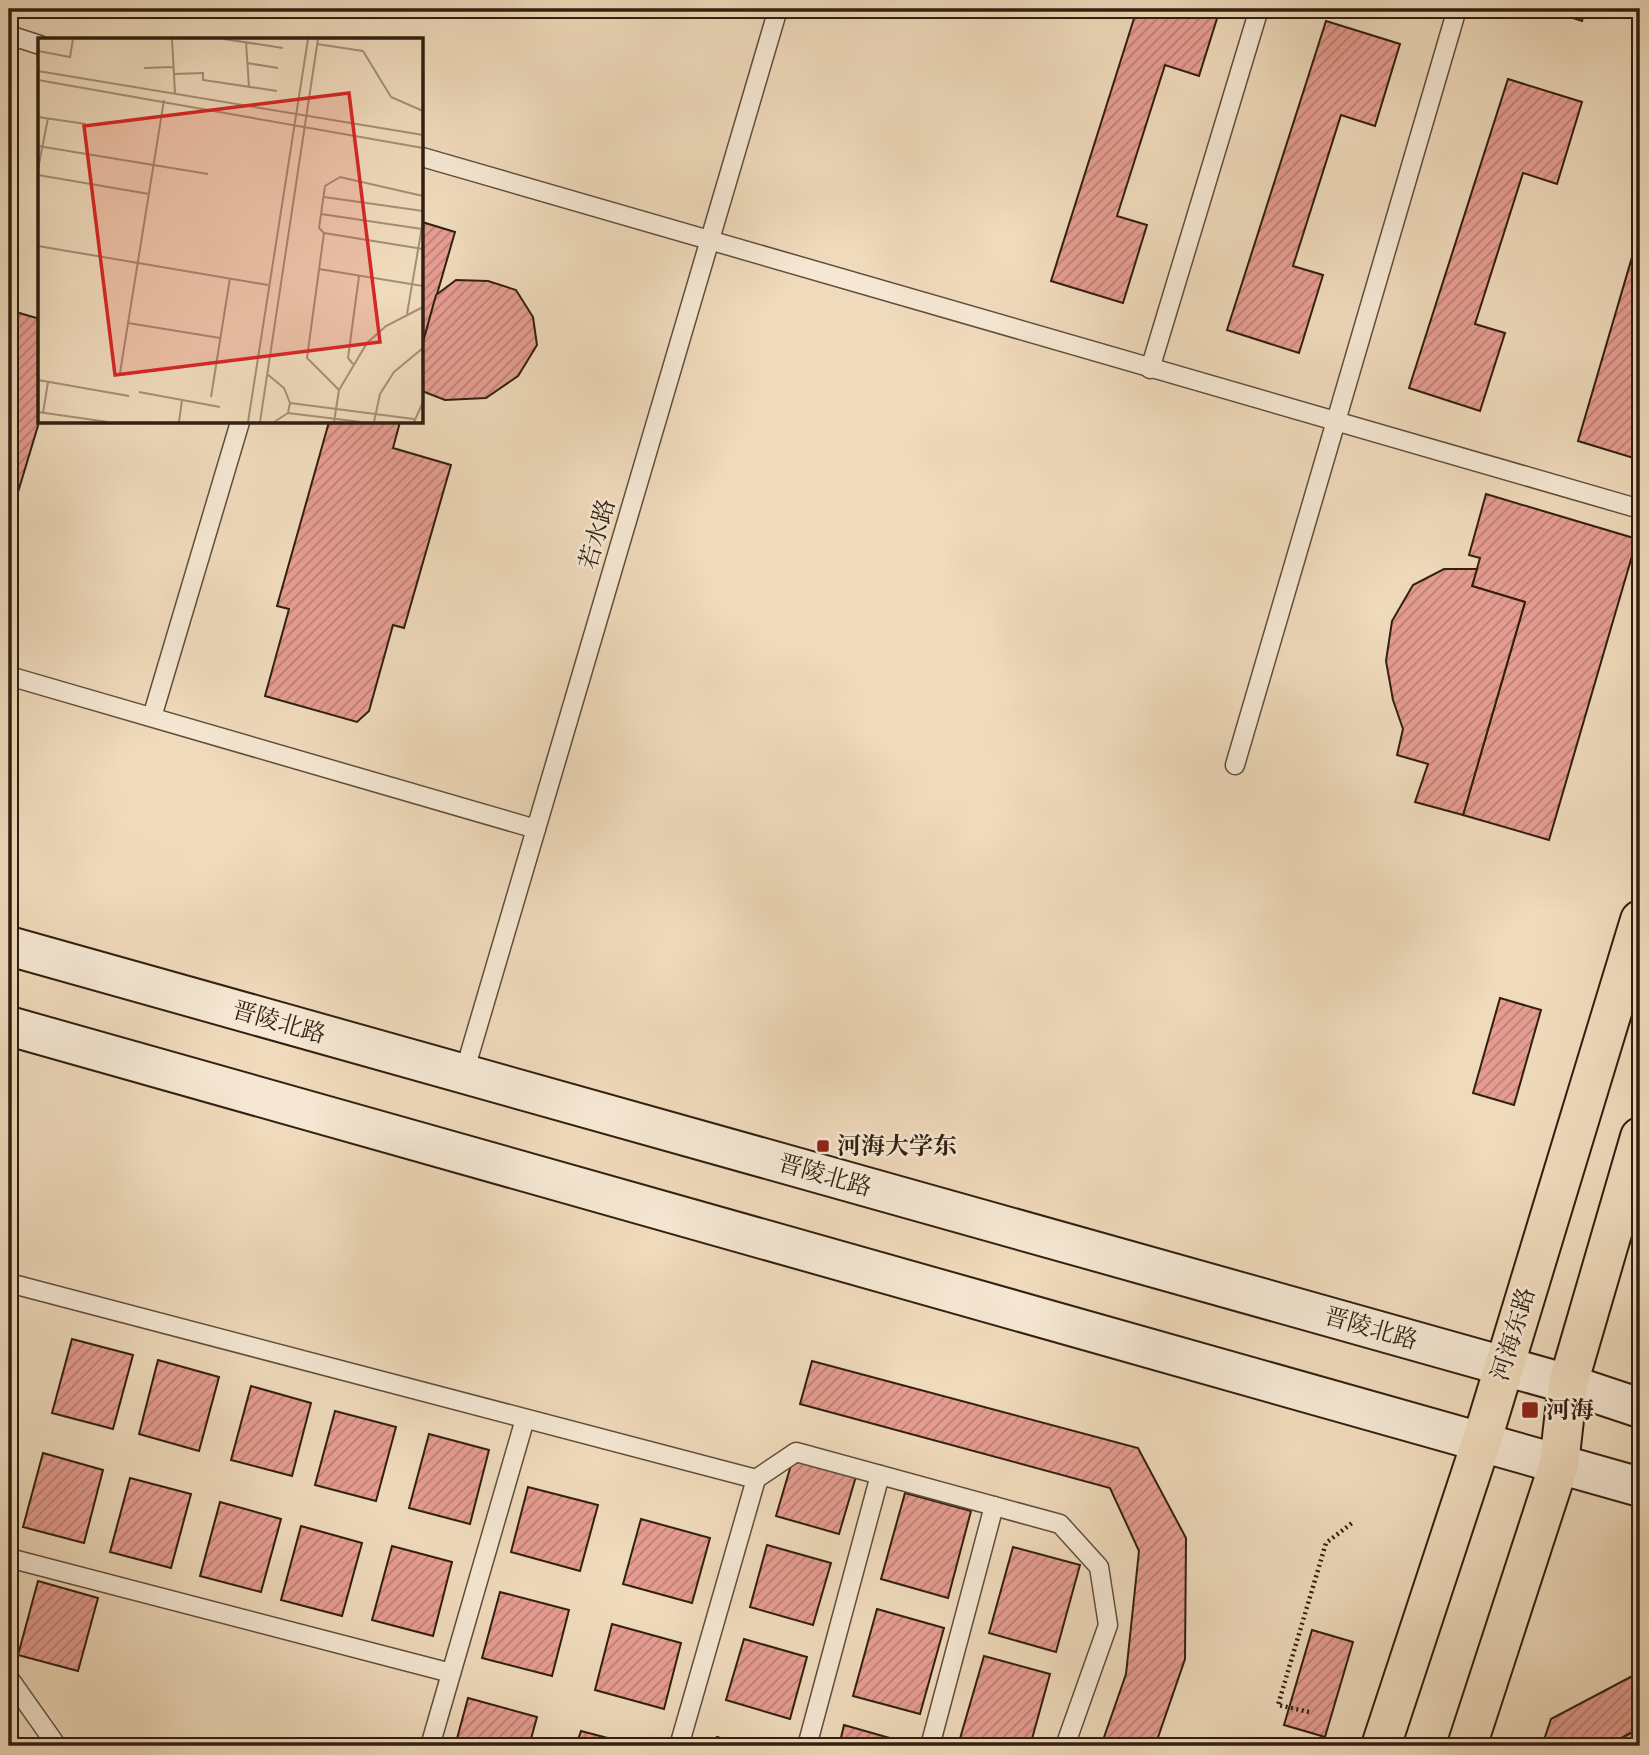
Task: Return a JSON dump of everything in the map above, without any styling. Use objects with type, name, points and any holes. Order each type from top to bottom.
[{"type":"main road","name":"河海东路","points":[[1381,1746],[1481,1443],[1640,920]]},
{"type":"main road","name":"晋陵北路","points":[[9,946],[1568,1384],[1640,1408]]},
{"type":"main road","points":[[9,1026],[1640,1487]]},
{"type":"main road","points":[[1467,1746],[1559,1464],[1568,1384],[1640,1137]]},
{"type":"lane","name":"若水路","points":[[464,1073],[778,9]]},
{"type":"lane","points":[[1150,369],[1259,9]]},
{"type":"lane","points":[[1235,765],[1457,9]]},
{"type":"lane","points":[[9,35],[38,44]]},
{"type":"lane","points":[[424,158],[1640,509]]},
{"type":"lane","points":[[152,717],[239,424]]},
{"type":"lane","points":[[9,676],[536,828]]},
{"type":"lane","points":[[9,1283],[756,1479]]},
{"type":"lane","points":[[430,1746],[525,1419]]},
{"type":"lane","points":[[678,1746],[756,1479],[796,1452],[1060,1524],[1099,1567],[1108,1626],[1065,1746]]},
{"type":"lane","points":[[807,1746],[880,1475]]},
{"type":"lane","points":[[930,1746],[993,1506]]},
{"type":"lane","points":[[9,1558],[451,1673]]},
{"type":"lane","points":[[9,1678],[57,1746]]},
{"type":"path","points":[[1310,1712],[1278,1705],[1326,1544],[1352,1523]]},
{"type":"building","points":[[1137,9],[1220,9],[1199,76],[1165,65],[1117,216],[1147,225],[1123,303],[1051,281]]},
{"type":"building","points":[[1545,9],[1585,9],[1582,21]]},
{"type":"building","points":[[1326,21],[1400,44],[1375,126],[1341,115],[1293,266],[1323,275],[1299,353],[1227,330]]},
{"type":"building","points":[[1508,79],[1582,102],[1557,184],[1523,173],[1475,324],[1505,333],[1480,411],[1409,388]]},
{"type":"building","points":[[424,223],[455,232],[424,339]]},
{"type":"building","points":[[1640,230],[1640,460],[1578,441]]},
{"type":"building","points":[[456,280],[488,281],[516,290],[533,317],[537,345],[518,376],[486,398],[445,400],[424,392],[424,339],[436,295]]},
{"type":"building","points":[[9,310],[38,318],[38,424],[9,522]]},
{"type":"building","points":[[328,424],[399,424],[393,448],[451,465],[404,628],[393,625],[369,711],[357,722],[265,696],[289,609],[277,606]]},
{"type":"building","points":[[1486,494],[1637,539],[1549,840],[1463,815],[1525,602],[1472,586],[1480,558],[1469,555]]},
{"type":"building","points":[[1444,569],[1477,569],[1472,586],[1525,602],[1463,815],[1415,802],[1428,764],[1397,755],[1403,729],[1393,700],[1386,661],[1392,621],[1413,585]]},
{"type":"building","points":[[1500,998],[1541,1010],[1514,1105],[1473,1093]]},
{"type":"building","points":[[72,1339],[133,1355],[113,1429],[52,1413]]},
{"type":"building","points":[[158,1360],[219,1377],[199,1451],[139,1434]]},
{"type":"building","points":[[812,1361],[1138,1448],[1186,1538],[1185,1659],[1155,1746],[1101,1746],[1126,1674],[1139,1551],[1110,1488],[800,1404]]},
{"type":"building","points":[[251,1386],[311,1403],[292,1476],[231,1460]]},
{"type":"building","points":[[335,1411],[396,1427],[376,1501],[315,1485]]},
{"type":"building","points":[[429,1434],[489,1450],[470,1524],[409,1508]]},
{"type":"building","points":[[43,1453],[103,1470],[84,1543],[23,1527]]},
{"type":"building","points":[[794,1455],[857,1473],[839,1534],[776,1516]]},
{"type":"building","points":[[130,1478],[191,1494],[171,1568],[110,1552]]},
{"type":"building","points":[[528,1487],[598,1505],[580,1571],[511,1552]]},
{"type":"building","points":[[905,1493],[971,1511],[948,1598],[881,1579]]},
{"type":"building","points":[[220,1502],[281,1519],[261,1592],[200,1576]]},
{"type":"building","points":[[641,1519],[710,1538],[692,1603],[623,1584]]},
{"type":"building","points":[[301,1526],[362,1543],[342,1616],[281,1600]]},
{"type":"building","points":[[767,1545],[831,1563],[813,1625],[750,1607]]},
{"type":"building","points":[[392,1546],[452,1562],[433,1636],[372,1620]]},
{"type":"building","points":[[1013,1547],[1080,1565],[1056,1652],[989,1633]]},
{"type":"building","points":[[38,1581],[98,1598],[78,1671],[18,1655]]},
{"type":"building","points":[[500,1592],[569,1610],[552,1676],[482,1658]]},
{"type":"building","points":[[877,1609],[944,1628],[920,1714],[853,1696]]},
{"type":"building","points":[[612,1624],[681,1643],[664,1709],[595,1690]]},
{"type":"building","points":[[1312,1630],[1353,1642],[1325,1737],[1284,1725]]},
{"type":"building","points":[[744,1639],[807,1657],[790,1719],[726,1700]]},
{"type":"building","points":[[984,1656],[1050,1674],[1030,1746],[975,1746],[959,1742]]},
{"type":"building","points":[[1640,1672],[1640,1728],[1607,1746],[1542,1746],[1551,1719]]},
{"type":"building","points":[[468,1698],[537,1717],[529,1746],[455,1746]]},
{"type":"building","points":[[844,1725],[911,1744],[911,1746],[839,1746]]},
{"type":"building","points":[[1640,1728],[1640,1746],[1607,1746]]},
{"type":"building","points":[[581,1731],[638,1746],[576,1746]]},
{"type":"building","points":[[717,1737],[749,1746],[715,1746]]},
{"type":"place","name":"河海大学东","points":[[823,1146]]},
{"type":"place","name":"河海","points":[[1530,1410]]}]
